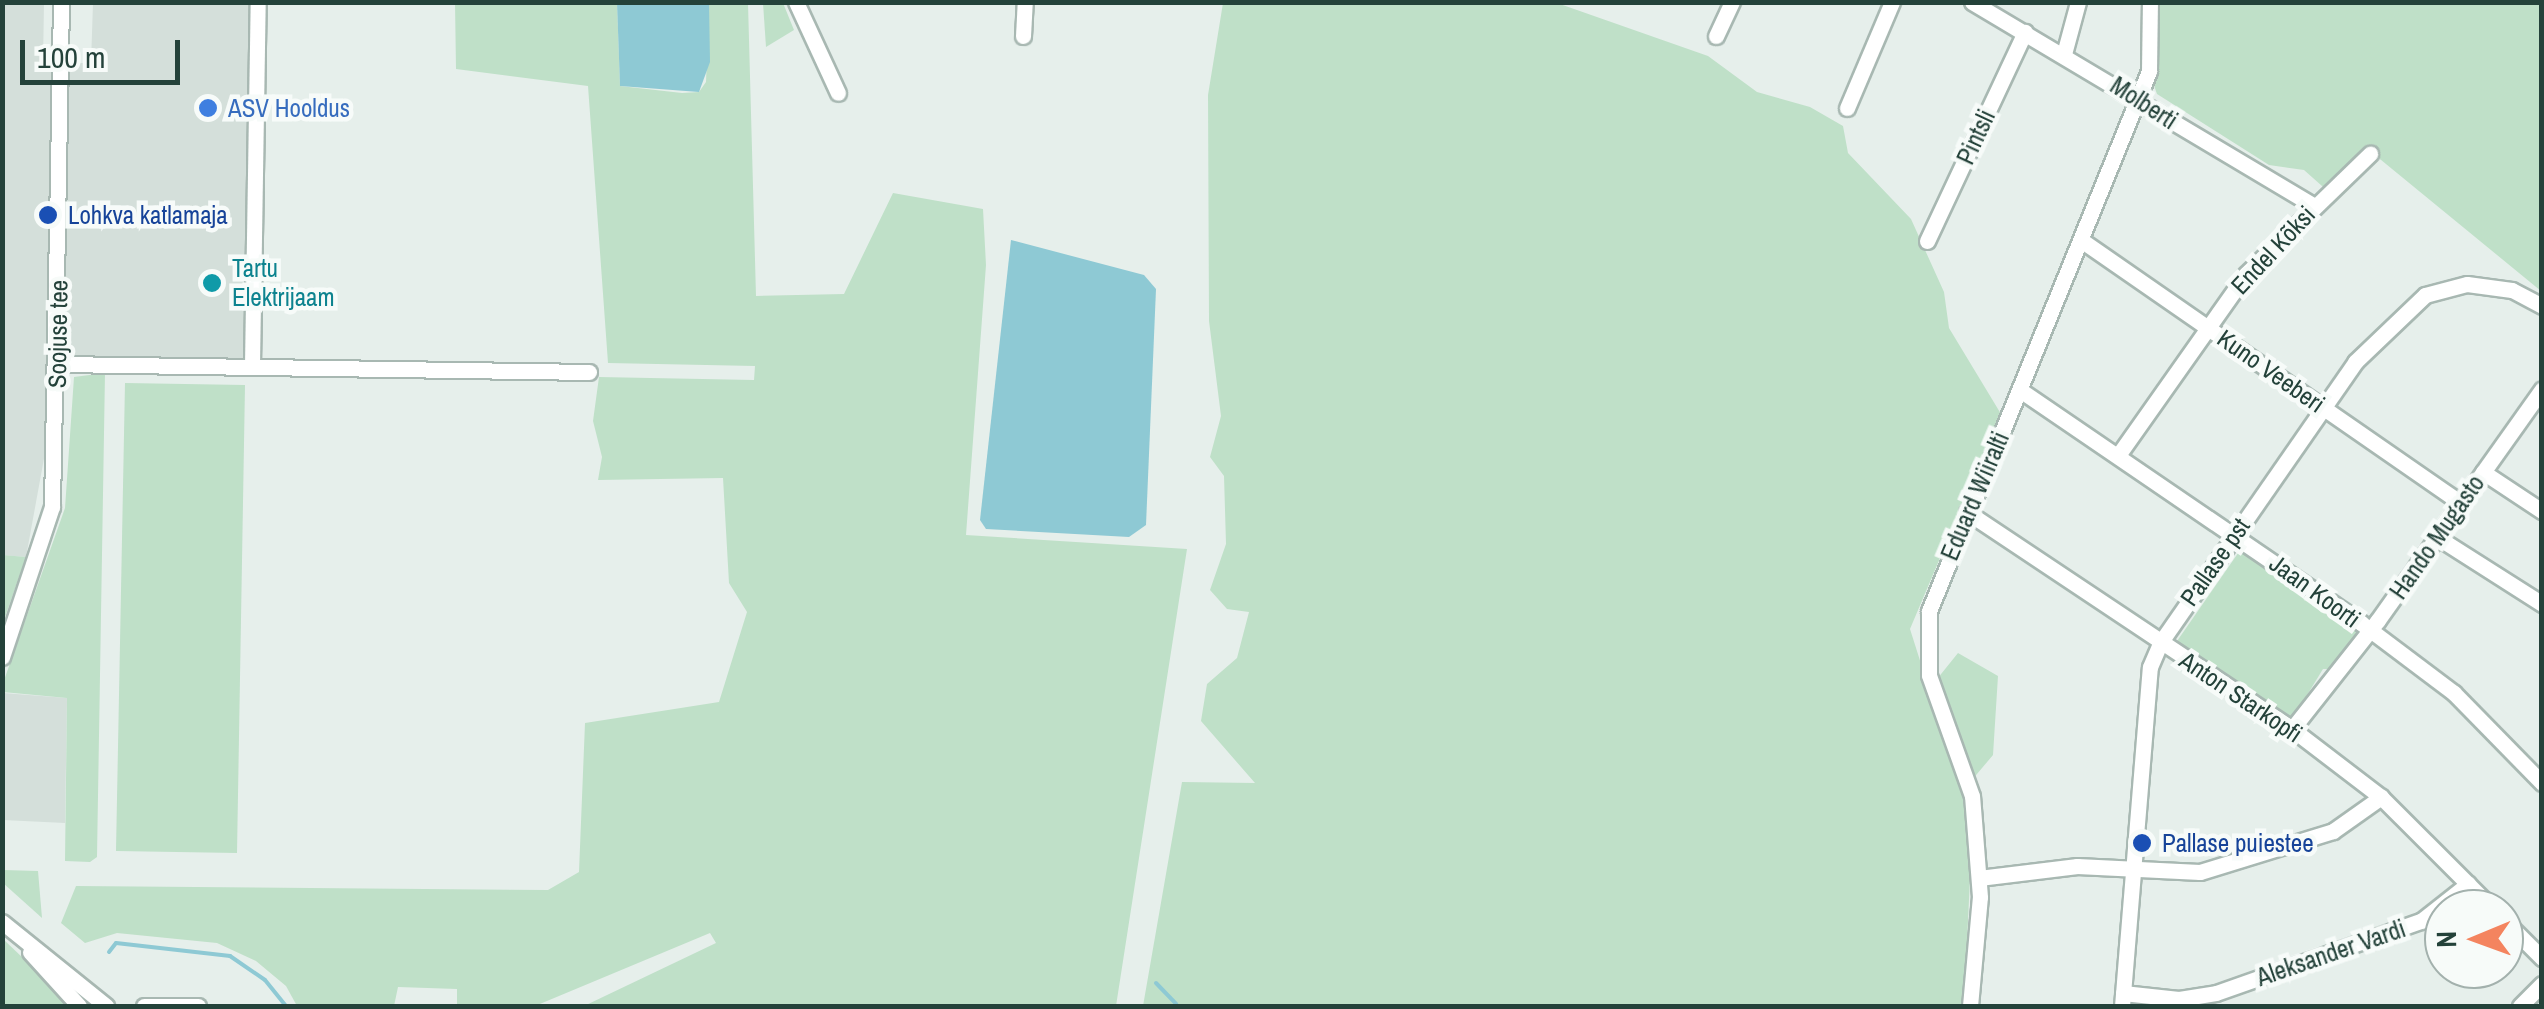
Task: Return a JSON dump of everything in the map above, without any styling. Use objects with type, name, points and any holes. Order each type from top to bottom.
[{"type":"street","name":"Soojuse tee","points":[[2,657],[52,508],[58,364],[62,2]]},
{"type":"street","points":[[252,365],[258,2]]},
{"type":"street","points":[[796,2],[838,93]]},
{"type":"street","points":[[1023,36],[1025,2]]},
{"type":"street","points":[[1716,36],[1732,2]]},
{"type":"street","points":[[1846,108],[1892,2]]},
{"type":"street","name":"Molberti","points":[[1972,2],[2314,206]]},
{"type":"street","points":[[2064,54],[2078,2]]},
{"type":"street","name":"Eduard Wiiralti","points":[[1970,1006],[1980,878],[1972,796],[1936,699],[1927,653],[1933,597],[2139,100],[2149,72],[2150,2]]},
{"type":"street","name":"Pintsli","points":[[1928,242],[2025,32]]},
{"type":"street","name":"Endel Kõksi","points":[[2119,454],[2246,274],[2370,154]]},
{"type":"street","name":"Kuno Veeberi","points":[[2081,240],[2461,502]]},
{"type":"street","name":"Pallase pst","points":[[2123,1000],[2150,668],[2160,643],[2366,350],[2424,295],[2467,284],[2512,290],[2542,306]]},
{"type":"street","points":[[58,364],[589,372]]},
{"type":"street","name":"Hando Mugasto","points":[[2292,729],[2438,537],[2542,389]]},
{"type":"street","name":"Jaan Koorti","points":[[2020,390],[2236,533],[2454,693],[2542,783]]},
{"type":"street","points":[[2483,472],[2542,511]]},
{"type":"street","name":"Anton Starkopfi","points":[[1967,512],[2292,729],[2381,797],[2473,889]]},
{"type":"street","points":[[2438,537],[2542,604]]},
{"type":"street","points":[[1980,878],[2078,866],[2133,872],[2200,872],[2332,831],[2381,797]]},
{"type":"street","name":"Aleksander Vardi","points":[[2123,1000],[2216,993],[2422,922],[2468,884]]},
{"type":"street","points":[[2,922],[29,948],[106,1006]]},
{"type":"street","points":[[2524,940],[2542,958]]},
{"type":"street","points":[[29,948],[33,960],[79,1006]]},
{"type":"street","points":[[2520,1006],[2542,984]]},
{"type":"street","points":[[144,1006],[198,1006]]},
{"type":"shaded area","points":[[44,3],[43,63],[91,63],[93,3],[253,3],[248,353],[243,360],[47,356],[45,453],[26,557],[2,555],[2,4]]},
{"type":"shaded area","points":[[3,693],[67,698],[65,823],[3,820]]},
{"type":"green space","points":[[455,3],[617,3],[620,86],[682,93],[699,92],[706,82],[709,3],[748,3],[756,296],[844,294],[893,193],[983,209],[986,265],[966,535],[1187,549],[1116,1006],[584,1006],[716,943],[710,933],[535,1006],[457,1006],[457,989],[398,987],[394,1006],[297,1006],[286,986],[256,961],[217,943],[117,933],[85,943],[61,923],[76,886],[548,890],[579,872],[585,723],[719,702],[747,612],[729,583],[723,478],[598,480],[602,457],[593,421],[599,377],[754,380],[755,366],[608,363],[588,86],[456,69]]},
{"type":"green space","points":[[763,3],[783,3],[794,30],[766,47]]},
{"type":"green space","points":[[1223,3],[1557,3],[1708,56],[1757,92],[1810,107],[1843,126],[1848,153],[1911,219],[1944,292],[1949,328],[2001,414],[1910,629],[1929,689],[1958,653],[1998,676],[1993,755],[1966,787],[1962,779],[1971,857],[1964,1006],[1143,1006],[1182,782],[1255,783],[1201,721],[1207,684],[1237,658],[1249,612],[1227,609],[1210,590],[1226,544],[1224,476],[1210,457],[1221,416],[1209,321],[1208,95]]},
{"type":"green space","points":[[2150,3],[2541,3],[2541,291],[2375,155],[2331,194],[2304,170],[2269,165],[2157,94],[2149,71]]},
{"type":"green space","points":[[105,373],[97,857],[90,862],[65,861],[67,698],[3,692],[2,686],[65,508],[74,377]]},
{"type":"green space","points":[[125,383],[245,385],[237,853],[116,851]]},
{"type":"green space","points":[[2243,546],[2362,630],[2331,669],[2323,669],[2290,723],[2175,644]]},
{"type":"green space","points":[[2,555],[26,557],[3,623]]},
{"type":"green space","points":[[3,870],[38,871],[42,918],[3,883]]},
{"type":"green space","points":[[2,938],[67,1000],[62,1006],[3,1006]]},
{"type":"water","points":[[617,3],[709,3],[710,62],[699,92],[620,86]]},
{"type":"water","points":[[1011,240],[1144,275],[1156,289],[1146,525],[1129,537],[986,529],[980,520]]},
{"type":"waterway","points":[[109,952],[116,943],[230,956],[265,980],[286,1006]]},
{"type":"waterway","points":[[1156,983],[1176,1004]]},
{"type":"place","name":"ASV Hooldus","points":[[208,108]]},
{"type":"place","name":"Lohkva katlamaja","points":[[48,215]]},
{"type":"place","name":"Tartu Elektrijaam","points":[[212,283]]},
{"type":"place","name":"Pallase puiestee","points":[[2142,843]]}]
